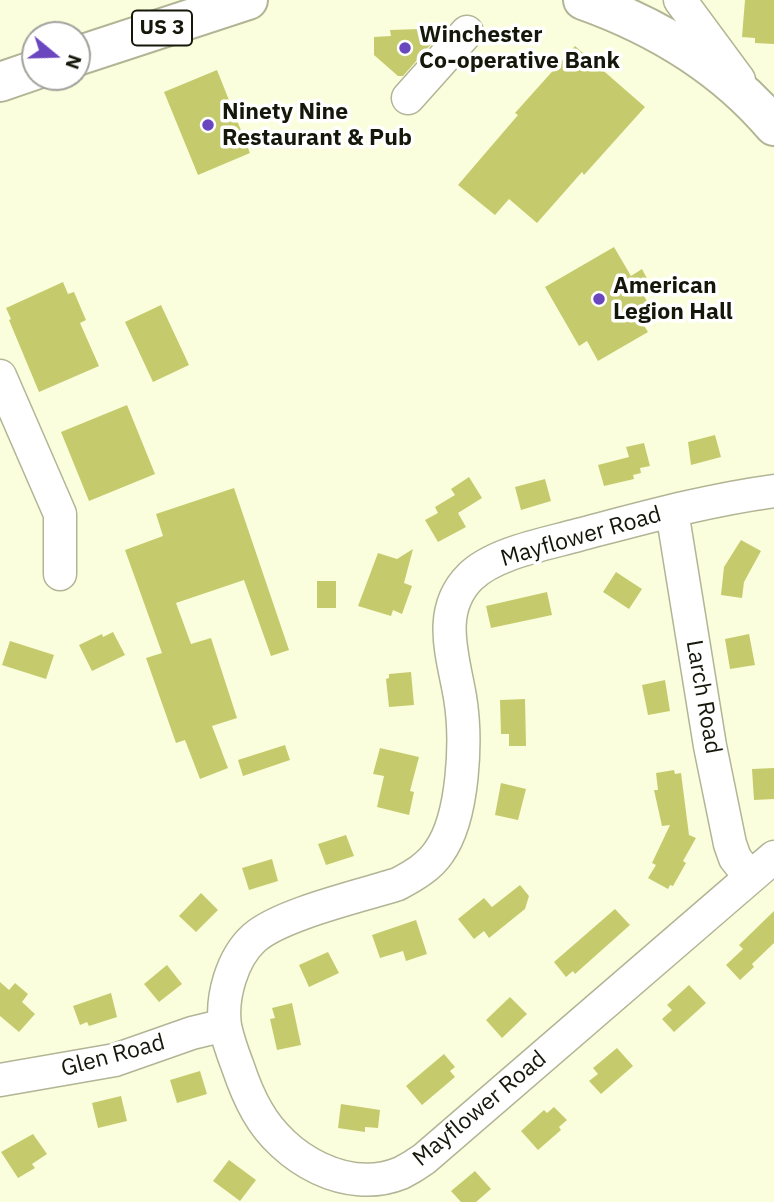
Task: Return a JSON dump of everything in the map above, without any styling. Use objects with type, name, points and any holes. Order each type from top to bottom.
[{"type":"main road","name":"US 3","points":[[91,51],[194,11],[248,0]]},
{"type":"main road","points":[[583,0],[613,11],[673,41],[770,114]]},
{"type":"main road","points":[[0,82],[21,75]]},
{"type":"street","points":[[680,0],[770,114]]},
{"type":"street","points":[[408,97],[467,32]]},
{"type":"street","points":[[0,376],[60,514],[60,574]]},
{"type":"street","name":"Mayflower Road","points":[[774,491],[672,511],[503,557],[469,578],[456,595],[450,617],[451,653],[462,716],[463,750],[460,786],[445,843],[432,862],[412,877],[271,926],[256,936],[242,952],[233,970],[226,995],[225,1025],[252,1101],[267,1126],[313,1166],[332,1174],[355,1178],[401,1173],[424,1159],[774,857]]},
{"type":"street","name":"Larch Road","points":[[672,511],[710,746],[730,844],[735,858],[750,877]]},
{"type":"street","name":"Glen Road","points":[[0,1080],[115,1060],[192,1033],[225,1025]]},
{"type":"building","points":[[745,0],[774,0],[774,44],[755,43],[755,38],[742,37]]},
{"type":"building","name":"Winchester Co-operative Bank","points":[[420,29],[420,35],[432,35],[433,42],[403,76],[398,76],[374,55],[374,37],[391,36],[390,30]]},
{"type":"building","points":[[575,46],[645,107],[537,223],[509,199],[495,215],[458,185],[518,115],[515,113]]},
{"type":"building","name":"Ninety Nine Restaurant & Pub","points":[[217,70],[250,153],[198,175],[164,92]]},
{"type":"building","name":"American Legion Hall","points":[[614,247],[631,276],[642,269],[651,286],[642,292],[650,307],[637,314],[648,332],[598,361],[587,341],[579,346],[545,287]]},
{"type":"building","points":[[63,282],[68,294],[74,292],[86,320],[80,323],[99,366],[39,392],[6,308]]},
{"type":"building","points":[[161,305],[189,365],[153,382],[125,322]]},
{"type":"building","points":[[127,405],[155,474],[89,501],[61,432]]},
{"type":"building","points":[[715,435],[721,457],[691,465],[688,442]]},
{"type":"building","points":[[644,443],[650,466],[640,468],[641,473],[633,475],[634,479],[604,486],[598,465],[629,457],[626,447]]},
{"type":"building","points":[[469,477],[482,498],[458,513],[466,527],[438,542],[425,520],[438,513],[435,507],[455,495],[451,489]]},
{"type":"building","points":[[545,479],[551,501],[521,510],[515,487]]},
{"type":"building","points":[[234,488],[289,650],[271,656],[244,580],[176,603],[191,644],[211,638],[237,718],[212,726],[228,768],[200,779],[185,740],[176,743],[146,658],[162,653],[125,550],[163,536],[156,514]]},
{"type":"building","points":[[741,540],[761,551],[744,582],[742,598],[721,595],[724,567]]},
{"type":"building","points":[[413,549],[404,583],[412,586],[402,614],[393,610],[391,616],[358,606],[378,553],[397,559]]},
{"type":"building","points":[[616,572],[642,589],[629,609],[603,592]]},
{"type":"building","points":[[317,581],[336,581],[336,608],[317,608]]},
{"type":"building","points":[[547,592],[552,615],[491,628],[486,606]]},
{"type":"building","points":[[113,632],[125,655],[92,671],[79,645]]},
{"type":"building","points":[[749,634],[755,665],[730,669],[725,639]]},
{"type":"building","points":[[10,641],[54,655],[46,679],[2,665]]},
{"type":"building","points":[[411,672],[414,705],[389,707],[386,679],[389,674]]},
{"type":"building","points":[[665,680],[670,711],[648,715],[642,685]]},
{"type":"building","points":[[525,699],[526,746],[509,746],[509,734],[501,734],[500,700]]},
{"type":"building","points":[[285,745],[290,760],[243,776],[238,760]]},
{"type":"building","points":[[380,748],[419,757],[410,791],[414,792],[409,815],[377,807],[384,776],[373,774]]},
{"type":"building","points":[[774,768],[774,799],[754,800],[752,769]]},
{"type":"building","points":[[674,770],[675,774],[681,773],[689,835],[696,838],[683,861],[686,863],[673,886],[670,885],[668,889],[648,878],[656,865],[652,863],[670,825],[662,826],[654,790],[658,790],[656,773]]},
{"type":"building","points":[[501,783],[526,789],[518,820],[495,815]]},
{"type":"building","points":[[346,835],[354,856],[326,865],[318,844]]},
{"type":"building","points":[[272,859],[278,881],[249,890],[242,868]]},
{"type":"building","points":[[520,885],[529,896],[525,909],[489,938],[484,931],[474,939],[458,919],[484,898],[492,907]]},
{"type":"building","points":[[201,893],[218,910],[196,932],[179,916]]},
{"type":"building","points":[[615,909],[630,925],[575,974],[573,971],[566,977],[554,962]]},
{"type":"building","points":[[774,911],[774,943],[740,980],[726,965],[743,949],[739,945]]},
{"type":"building","points":[[416,920],[427,954],[406,961],[403,951],[380,958],[372,935]]},
{"type":"building","points":[[328,952],[339,973],[309,987],[299,965]]},
{"type":"building","points":[[167,965],[182,984],[159,1002],[144,984]]},
{"type":"building","points":[[0,982],[9,990],[15,983],[28,994],[22,1002],[35,1014],[19,1032],[0,1016]]},
{"type":"building","points":[[689,985],[706,1003],[674,1032],[662,1019],[672,1010],[667,1005]]},
{"type":"building","points":[[111,993],[117,1017],[89,1026],[87,1022],[80,1025],[73,1006]]},
{"type":"building","points":[[510,997],[527,1014],[502,1038],[486,1020]]},
{"type":"building","points":[[292,1003],[301,1045],[277,1050],[270,1019],[275,1018],[272,1008]]},
{"type":"building","points":[[617,1048],[633,1066],[601,1094],[589,1081],[598,1074],[593,1068]]},
{"type":"building","points":[[444,1054],[455,1067],[450,1071],[455,1077],[422,1105],[406,1086]]},
{"type":"building","points":[[200,1071],[207,1094],[177,1103],[170,1080]]},
{"type":"building","points":[[121,1096],[127,1121],[98,1128],[92,1103]]},
{"type":"building","points":[[341,1104],[380,1110],[378,1128],[365,1127],[365,1132],[338,1128]]},
{"type":"building","points":[[554,1107],[567,1120],[559,1127],[561,1130],[538,1150],[521,1131],[544,1110],[547,1113]]},
{"type":"building","points":[[33,1134],[47,1154],[32,1164],[35,1168],[18,1178],[1,1152]]},
{"type":"building","points":[[229,1160],[256,1180],[240,1201],[213,1181]]},
{"type":"building","points":[[475,1171],[491,1189],[476,1202],[461,1202],[451,1191]]},
{"type":"place","name":"Winchester Co-operative Bank","points":[[405,48]]},
{"type":"place","name":"Ninety Nine Restaurant & Pub","points":[[208,125]]},
{"type":"place","name":"American Legion Hall","points":[[599,299]]}]
